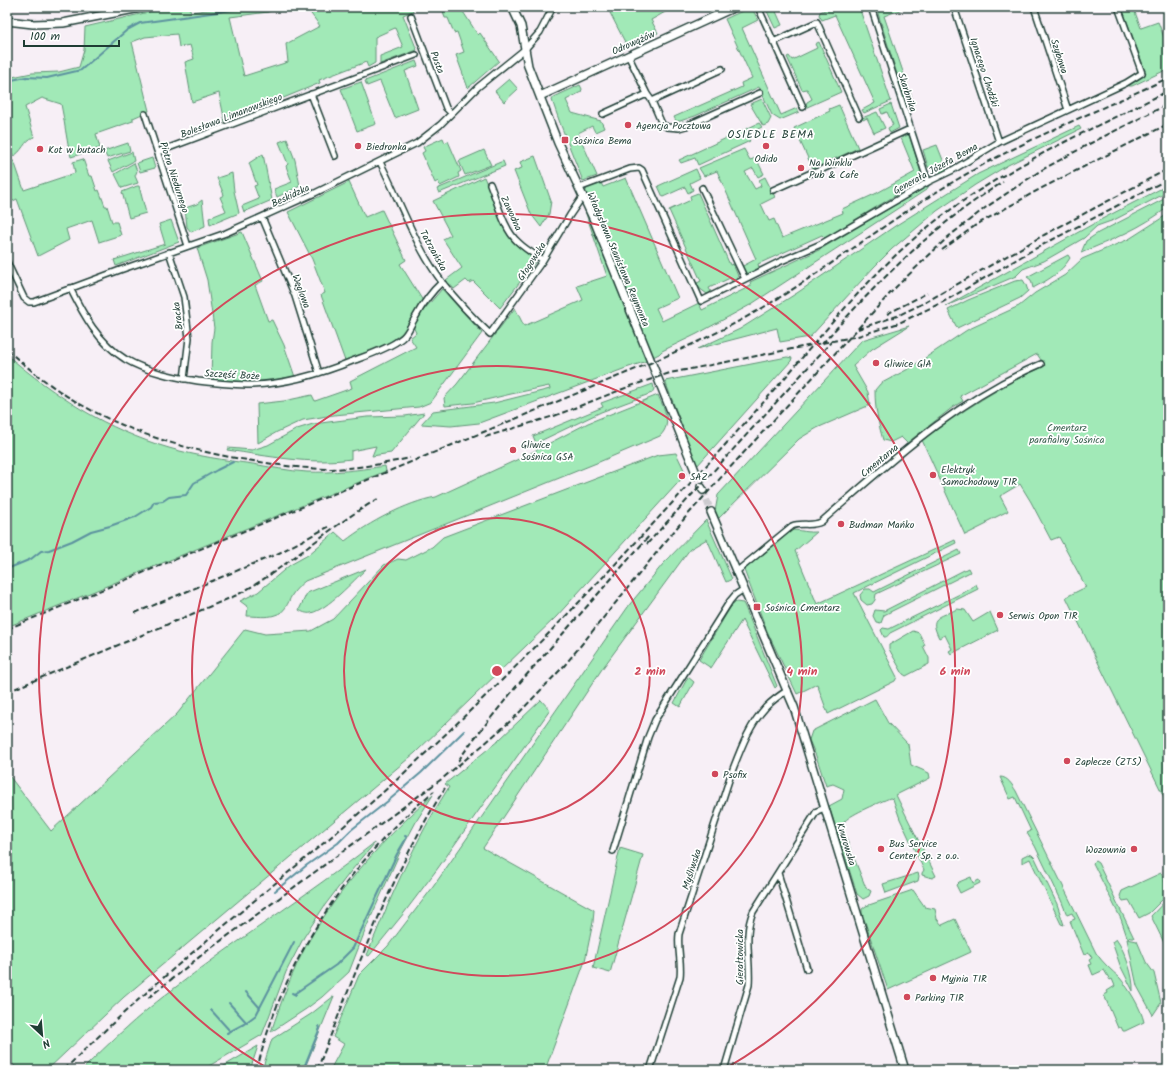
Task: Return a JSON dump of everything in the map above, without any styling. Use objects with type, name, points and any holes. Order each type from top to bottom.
[{"type":"street","points":[[7,21],[33,24],[63,23],[145,7]]},
{"type":"street","name":"Władysława Stanisława Reymonta","points":[[512,7],[521,26],[528,66],[558,143],[594,220],[696,473]]},
{"type":"street","name":"Beskidzka","points":[[7,262],[24,298],[31,303],[169,252],[226,233],[380,162],[424,138],[478,87],[525,49],[540,32],[553,7]]},
{"type":"street","name":"Odrowążów","points":[[540,96],[734,7]]},
{"type":"street","points":[[758,7],[803,107]]},
{"type":"street","name":"Skarbnika","points":[[871,7],[928,182]]},
{"type":"street","name":"Ignacego Chodźki","points":[[954,7],[999,142]]},
{"type":"street","name":"Szybowa","points":[[1034,7],[1068,110]]},
{"type":"street","name":"Generała Józefa Bema","points":[[579,188],[636,167],[641,168],[701,300],[821,244],[928,182],[952,171],[999,142],[1126,83],[1142,73],[1118,7]]},
{"type":"street","name":"Pusta","points":[[411,16],[446,108],[451,113]]},
{"type":"street","points":[[773,42],[817,22],[859,117]]},
{"type":"street","name":"Bolesława Limanowskiego","points":[[158,152],[416,55]]},
{"type":"street","points":[[628,55],[662,124],[667,127],[679,128],[686,126],[760,93]]},
{"type":"street","points":[[652,101],[722,69]]},
{"type":"street","points":[[311,94],[335,156]]},
{"type":"street","points":[[603,114],[647,94]]},
{"type":"street","name":"Piotra Niedurnego","points":[[146,114],[188,246]]},
{"type":"street","points":[[773,190],[811,173],[820,171],[910,129]]},
{"type":"street","name":"Tatrzańska","points":[[380,162],[421,248],[442,282],[465,310],[490,334]]},
{"type":"street","name":"Zawodna","points":[[490,184],[512,236],[517,242],[543,260]]},
{"type":"street","points":[[702,188],[744,279]]},
{"type":"street","name":"Głogowska","points":[[490,334],[543,260],[583,196]]},
{"type":"street","name":"Węglowa","points":[[262,217],[295,296],[319,373]]},
{"type":"street","name":"Bracka","points":[[169,252],[184,296],[189,338],[184,379]]},
{"type":"street","name":"Szczęść Boże","points":[[70,288],[82,312],[95,332],[104,342],[124,358],[144,368],[184,379],[251,385],[281,382],[319,373],[363,357],[402,339],[428,298],[442,282]]},
{"type":"street","name":"Cmentarna","points":[[736,572],[792,526],[800,524],[813,525],[821,522],[913,442],[956,410],[990,389],[1040,364]]},
{"type":"street","points":[[613,851],[651,728],[730,601],[735,595],[744,589],[712,512]]},
{"type":"street","name":"Knurowska","points":[[744,589],[794,707],[905,1070]]},
{"type":"street","name":"Myśliwska","points":[[650,1070],[680,977],[681,967],[678,945],[679,934],[731,774],[739,752],[757,719],[766,707],[788,690]]},
{"type":"street","name":"Gierałtowicka","points":[[724,1070],[749,985],[750,973],[747,933],[749,922],[753,912],[816,812],[825,808]]},
{"type":"street","points":[[778,873],[807,969]]},
{"type":"green space","points":[[170,7],[189,7],[191,12],[231,7],[277,7],[268,12],[230,17],[244,76],[288,62],[286,44],[320,26],[306,7],[412,7],[413,11],[403,15],[417,50],[380,64],[380,56],[403,47],[395,28],[375,37],[375,63],[368,67],[366,62],[319,80],[320,83],[225,122],[219,93],[192,102],[185,62],[194,59],[190,45],[179,47],[177,34],[145,37],[132,42],[149,111],[133,118],[133,121],[96,134],[100,148],[71,157],[61,104],[42,98],[25,107],[34,137],[13,156],[7,139],[7,78],[32,73],[59,72],[79,67],[84,50],[85,27]]},
{"type":"green space","points":[[442,7],[460,7],[478,35],[480,33],[499,61],[468,88],[456,55],[464,52],[457,32],[454,33],[448,18],[445,18]]},
{"type":"green space","points":[[607,7],[674,7],[651,20],[658,33],[627,46]]},
{"type":"green space","points":[[765,7],[774,7],[782,25],[775,28]]},
{"type":"green space","points":[[832,7],[851,7],[853,9],[859,7],[891,101],[864,113],[862,110],[875,103],[835,15],[822,20],[819,15],[820,12]]},
{"type":"green space","points":[[876,7],[905,7],[884,16],[914,104],[907,106]]},
{"type":"green space","points":[[1133,7],[1141,28],[1158,22],[1168,47],[1168,69],[1129,86],[1128,85],[1146,73],[1123,11]]},
{"type":"green space","points":[[749,8],[754,12],[758,20],[742,28],[781,115],[797,108],[799,112],[780,120],[772,115],[759,87],[695,116],[676,121],[674,117],[742,87],[741,83],[752,78],[725,19]]},
{"type":"green space","points":[[819,42],[841,92],[805,108],[807,102],[812,99],[807,89],[802,90],[787,57],[789,56],[792,60],[817,48],[815,44]]},
{"type":"green space","points":[[416,61],[418,66],[405,71],[418,109],[395,118],[380,81],[367,86],[365,81]]},
{"type":"green space","points":[[509,79],[518,89],[504,102],[495,91]]},
{"type":"green space","points":[[361,82],[376,124],[357,131],[341,89]]},
{"type":"green space","points":[[580,85],[582,89],[581,92],[566,100],[572,113],[601,121],[604,128],[595,132],[592,126],[578,133],[597,176],[583,181],[552,100],[554,97]]},
{"type":"green space","points":[[762,99],[771,118],[768,124],[763,126],[750,104]]},
{"type":"green space","points":[[891,104],[899,128],[890,133],[888,128],[893,125],[887,112],[882,114],[880,109]]},
{"type":"green space","points":[[839,105],[858,148],[813,169],[794,128],[830,111],[829,109]]},
{"type":"green space","points":[[877,112],[885,128],[874,133],[867,118],[863,120],[862,118]]},
{"type":"green space","points":[[759,123],[762,127],[746,135],[750,141],[698,165],[695,158],[681,163],[679,160]]},
{"type":"green space","points":[[1079,126],[1081,129],[1008,165],[937,211],[892,249],[810,337],[780,342],[777,328],[697,349],[740,329],[797,293],[895,226],[978,174]]},
{"type":"green space","points":[[908,135],[910,137],[921,173],[921,180],[825,238],[822,235],[758,264],[759,268],[745,276],[741,267],[756,259],[717,171],[704,176],[699,168],[744,149],[750,160],[756,158],[764,174],[758,177],[753,168],[745,172],[755,189],[761,186],[759,180],[765,177],[775,197],[761,204],[769,221],[774,219],[782,238],[843,213],[842,209],[877,193],[915,172],[901,138]]},
{"type":"green space","points":[[443,138],[445,143],[448,141],[461,171],[458,173],[459,177],[440,186],[438,181],[435,183],[422,153],[425,151],[423,147]]},
{"type":"green space","points":[[287,139],[295,160],[300,186],[277,197],[274,189],[292,182],[286,166],[288,164],[279,142]]},
{"type":"green space","points":[[128,143],[130,151],[107,158],[104,151]]},
{"type":"green space","points":[[937,145],[947,170],[941,173],[928,167],[923,150]]},
{"type":"green space","points":[[484,150],[491,165],[465,175],[459,161]]},
{"type":"green space","points":[[132,152],[134,161],[113,172],[108,161]]},
{"type":"green space","points":[[263,154],[272,200],[244,212],[242,206],[259,199],[254,186],[257,185],[249,163]]},
{"type":"green space","points":[[535,156],[551,201],[549,214],[541,227],[531,214],[514,171],[522,168],[520,162]]},
{"type":"green space","points":[[152,158],[155,168],[140,172],[137,163]]},
{"type":"green space","points":[[83,159],[89,176],[92,176],[97,191],[99,190],[105,206],[107,206],[112,222],[117,222],[121,235],[99,242],[92,220],[66,229],[69,240],[38,256],[17,199],[7,204],[7,163],[14,161],[24,190],[75,173],[73,162]]},
{"type":"green space","points":[[503,161],[505,166],[439,193],[437,189]]},
{"type":"green space","points":[[134,163],[137,171],[135,176],[138,183],[122,188],[115,174]]},
{"type":"green space","points":[[696,169],[700,178],[690,183],[693,190],[688,193],[685,187],[663,197],[658,186]]},
{"type":"green space","points":[[232,173],[239,213],[210,225],[209,218],[226,211],[220,197],[224,195],[217,178]]},
{"type":"green space","points":[[484,177],[503,223],[517,245],[536,261],[500,308],[473,281],[469,283],[466,280],[454,289],[446,280],[462,268],[443,239],[451,235],[433,201]]},
{"type":"green space","points":[[626,178],[678,298],[656,308],[662,321],[699,303],[702,310],[751,286],[750,282],[819,250],[929,186],[926,190],[750,305],[653,357],[596,215],[585,193],[587,188],[601,183],[603,187]]},
{"type":"green space","points":[[349,182],[365,217],[382,210],[406,260],[400,264],[423,301],[402,333],[390,342],[345,361],[321,295],[325,293],[312,259],[288,212]]},
{"type":"green space","points":[[1168,185],[1168,192],[1114,220],[1097,226],[1084,238],[1044,261],[1023,269],[1016,276],[946,306],[1102,219]]},
{"type":"green space","points":[[139,186],[146,213],[129,218],[122,192]]},
{"type":"green space","points":[[698,193],[730,265],[733,264],[738,276],[736,280],[732,282],[730,278],[709,288],[711,292],[707,294],[699,288],[697,283],[701,281],[669,210],[691,200],[690,196]]},
{"type":"green space","points":[[1168,197],[1168,207],[1148,221],[1126,233],[1081,253],[1086,241],[1098,233]]},
{"type":"green space","points":[[202,200],[205,226],[191,232],[187,227],[185,208],[197,204]]},
{"type":"green space","points":[[585,211],[647,361],[479,423],[451,426],[421,424],[433,411],[494,403],[550,389],[549,386],[473,403],[445,406],[444,398],[457,384],[515,308],[524,326],[583,300],[577,286],[607,276]]},
{"type":"green space","name":"Cmentarz parafialny Sośnica","points":[[1168,214],[1168,805],[1066,597],[1086,587],[1059,537],[1051,540],[1020,484],[1000,496],[1008,511],[965,535],[922,440],[951,419],[982,400],[1029,373],[1045,366],[1037,354],[960,396],[963,401],[907,443],[901,437],[891,442],[883,440],[877,416],[875,390],[880,384],[910,368],[967,330],[1019,306],[1035,293],[1065,275],[1082,259],[1129,239]]},
{"type":"green space","points":[[171,220],[179,242],[116,266],[114,260],[165,244],[159,224]]},
{"type":"green space","points":[[242,232],[263,281],[255,285],[268,321],[272,320],[284,345],[295,377],[274,381],[253,382],[211,379],[214,328],[207,280],[197,248]]},
{"type":"green space","points":[[1068,255],[1070,258],[1063,268],[1049,279],[1033,288],[1031,280],[1027,277]]},
{"type":"green space","points":[[1023,280],[1028,291],[1020,298],[957,328],[948,310],[968,300],[1015,281]]},
{"type":"green space","points":[[442,289],[482,333],[431,402],[419,407],[334,415],[303,420],[258,443],[257,404],[284,401],[312,395],[315,401],[352,388],[350,381],[416,347],[410,338],[416,333],[413,326],[422,312]]},
{"type":"green space","points":[[909,326],[872,349],[853,366],[868,392],[870,405],[817,428],[799,439],[718,519],[715,512],[718,495],[862,340]]},
{"type":"green space","points":[[7,355],[63,398],[124,432],[146,441],[210,458],[286,470],[337,472],[385,466],[386,471],[7,627]]},
{"type":"green space","points":[[787,357],[792,358],[791,361],[697,466],[665,381]]},
{"type":"green space","points":[[653,384],[654,389],[652,393],[601,412],[536,443],[533,436],[603,407],[601,403]]},
{"type":"green space","points":[[658,395],[665,411],[667,421],[664,431],[660,436],[305,581],[295,591],[286,607],[279,614],[261,617],[247,616],[248,607],[240,601],[258,592],[290,565],[308,555],[335,532],[345,541],[376,520],[388,514],[413,503],[436,497],[523,457],[588,423]]},
{"type":"green space","points":[[424,413],[391,453],[372,456],[376,446],[351,451],[351,459],[320,461],[289,459],[227,450],[228,448],[252,450],[268,445],[297,429],[313,424],[367,417],[405,416]]},
{"type":"green space","points":[[676,453],[686,474],[556,617],[415,753],[124,997],[47,1070],[19,1070],[7,1058],[7,773],[51,831],[177,714],[245,629],[265,634],[311,631],[333,619],[384,565],[398,559],[406,560],[432,547],[443,537],[658,455]]},
{"type":"green space","points":[[706,520],[732,579],[726,582],[707,539],[690,549],[602,669],[483,848],[594,910],[585,961],[545,1070],[330,1070],[344,1044],[333,1037],[359,975],[388,946],[433,887],[630,604],[663,564]]},
{"type":"green space","points":[[792,530],[817,532],[795,551],[817,604],[955,540],[956,543],[854,593],[897,677],[895,681],[828,714],[817,684],[797,694],[767,631],[744,570]]},
{"type":"green space","points":[[959,550],[961,554],[876,594],[875,600],[872,604],[867,605],[861,600],[860,595],[865,589],[870,589],[874,592]]},
{"type":"green space","points":[[968,568],[970,572],[884,615],[881,623],[876,622],[873,616],[875,610],[884,611]]},
{"type":"green space","points":[[366,569],[325,606],[309,613],[299,610],[307,593]]},
{"type":"green space","points":[[976,584],[978,589],[884,637],[881,630],[883,628],[889,629],[970,589]]},
{"type":"green space","points":[[736,602],[743,603],[745,607],[777,686],[775,688],[742,620],[711,668],[699,660],[730,608]]},
{"type":"green space","points":[[957,609],[965,610],[973,622],[990,612],[998,630],[951,654],[949,651],[952,649],[945,635],[939,638],[936,631],[935,622],[940,616]]},
{"type":"green space","points":[[913,631],[919,633],[925,645],[923,646],[929,658],[929,664],[906,676],[903,674],[889,649],[889,645]]},
{"type":"green space","points":[[688,677],[694,682],[680,707],[674,703]]},
{"type":"green space","points":[[875,699],[888,723],[908,744],[911,765],[929,773],[930,778],[896,795],[936,876],[932,878],[922,875],[924,870],[900,819],[893,799],[890,798],[853,815],[843,824],[844,833],[866,888],[871,891],[869,896],[863,899],[857,894],[829,806],[842,799],[844,789],[833,784],[826,786],[809,740],[812,731]]},
{"type":"green space","points":[[541,700],[550,710],[438,868],[369,956],[367,955],[385,911],[414,848],[449,787],[445,784],[499,740]]},
{"type":"green space","points":[[1000,777],[1008,780],[1016,791],[1096,953],[1120,978],[1127,988],[1137,1005],[1144,1022],[1125,1031],[1123,1031],[1121,1027],[1118,1028],[1104,995],[1115,986],[1112,979],[1110,980],[1104,970],[1093,975],[1089,965],[1091,964],[1089,960],[1092,958],[1089,953],[1084,955],[1070,921],[1075,919],[1072,913],[1067,915],[1035,846],[1027,833],[1031,831],[1015,797],[1010,799]]},
{"type":"green space","points":[[433,795],[417,820],[401,850],[367,926],[349,972],[322,997],[271,1032],[296,965],[307,944],[333,903],[380,846]]},
{"type":"green space","points":[[374,843],[325,905],[304,937],[286,972],[262,1035],[202,1070],[82,1070],[124,1030],[168,993],[349,863]]},
{"type":"green space","points":[[620,848],[643,855],[610,973],[593,968]]},
{"type":"green space","points":[[1028,854],[1035,858],[1057,904],[1064,925],[1061,924],[1030,859],[1022,863],[1022,857]]},
{"type":"green space","points":[[1095,861],[1098,863],[1134,938],[1127,937],[1121,919],[1093,863]]},
{"type":"green space","points":[[918,873],[918,881],[886,893],[883,884]]},
{"type":"green space","points":[[1161,873],[1168,888],[1168,894],[1149,913],[1139,918],[1129,900],[1123,901],[1120,896],[1122,891]]},
{"type":"green space","points":[[971,877],[973,883],[979,880],[980,883],[960,893],[956,885],[959,882]]},
{"type":"green space","points":[[913,890],[925,907],[935,909],[937,919],[942,925],[955,919],[971,952],[888,990],[862,913],[862,909],[866,906]]},
{"type":"green space","points":[[1168,898],[1168,951],[1151,916]]},
{"type":"green space","points":[[1116,939],[1123,950],[1128,964],[1132,978],[1133,991],[1120,965],[1112,942]]},
{"type":"green space","points":[[1127,939],[1137,941],[1146,962],[1154,973],[1161,1003],[1153,1015],[1137,986]]},
{"type":"green space","points":[[334,996],[304,1070],[262,1070],[272,1039],[311,1014]]},
{"type":"green space","points":[[258,1046],[250,1070],[217,1070]]},
{"type":"waterway","points":[[7,81],[26,77],[47,78],[81,70],[127,30],[140,23],[253,7]]},
{"type":"waterway","points":[[7,569],[31,559],[41,551],[49,550],[72,541],[91,531],[135,517],[151,507],[154,502],[163,501],[169,497],[186,495],[194,483],[233,462]]},
{"type":"waterway","points":[[275,891],[307,865],[338,843],[351,830],[388,801],[421,773],[464,731]]},
{"type":"waterway","points":[[294,994],[336,965],[353,948],[397,854],[407,837],[405,836]]},
{"type":"waterway","points":[[227,1033],[244,1024],[256,1015],[294,942]]},
{"type":"waterway","points":[[246,992],[260,1008]]},
{"type":"waterway","points":[[292,993],[296,995]]},
{"type":"waterway","points":[[229,1003],[247,1023]]},
{"type":"waterway","points":[[211,1010],[230,1031]]},
{"type":"waterway","points":[[303,1070],[320,1028],[319,1026]]},
{"type":"tunnel","points":[[696,473],[701,487]]},
{"type":"tunnel","points":[[703,490],[711,512]]},
{"type":"railway","points":[[7,629],[648,364],[707,337],[736,323],[789,292],[909,210],[958,179],[1035,138],[1168,78]]},
{"type":"railway","points":[[64,1070],[171,971],[375,799],[499,683],[569,613],[637,541],[770,395],[865,286],[906,246],[956,206],[1014,169],[1168,91]]},
{"type":"railway","points":[[148,998],[203,954],[443,778],[514,718],[564,666],[684,519],[725,473],[896,287],[948,237],[985,208],[1040,171],[1168,104]]},
{"type":"railway","points":[[942,250],[976,225],[1040,189],[1168,124]]},
{"type":"railway","points":[[858,329],[897,316],[924,303],[1044,235],[1168,169]]},
{"type":"railway","points":[[485,437],[554,416],[628,387],[670,373],[858,336],[899,323],[943,302],[1031,251],[1168,179]]},
{"type":"railway","points":[[822,344],[864,298],[929,236],[952,217],[1003,182]]},
{"type":"railway","points":[[887,314],[927,293]]},
{"type":"railway","points":[[647,544],[832,341]]},
{"type":"railway","points":[[7,350],[42,379],[80,404],[123,425],[167,442],[213,454],[287,466],[314,468],[332,469],[361,467],[410,458]]},
{"type":"railway","points":[[7,692],[237,595],[273,573],[342,522],[378,499]]},
{"type":"railway","points":[[135,613],[277,554],[328,527]]},
{"type":"railway","points":[[458,761],[515,688],[650,535]]},
{"type":"railway","points":[[317,1070],[390,890],[425,821],[445,788]]},
{"type":"railway","points":[[257,1070],[269,1029],[283,990],[301,953],[323,917],[347,882],[373,850],[402,819],[434,791]]},
{"type":"railway","points":[[7,1064],[13,1070]]},
{"type":"place","name":"Agencja Pocztowa","points":[[628,125]]},
{"type":"place","name":"Sośnica Bema","points":[[565,140]]},
{"type":"place","name":"Biedronka","points":[[358,146]]},
{"type":"place","name":"Odido","points":[[766,146]]},
{"type":"place","name":"Kot w butach","points":[[40,149]]},
{"type":"place","name":"Na Winklu Pub & Cafe","points":[[801,168]]},
{"type":"place","name":"Gliwice GlA","points":[[876,363]]},
{"type":"place","name":"Gliwice Sośnica GSA","points":[[513,450]]},
{"type":"place","name":"Elektryk Samochodowy TIR","points":[[933,475]]},
{"type":"place","name":"SAZ","points":[[682,476]]},
{"type":"place","name":"Budman Mańko","points":[[841,524]]},
{"type":"place","name":"Sośnica Cmentarz","points":[[757,607]]},
{"type":"place","name":"Serwis Opon TIR","points":[[1000,615]]},
{"type":"place","name":"Zaplecze (ZTS)","points":[[1067,761]]},
{"type":"place","name":"Psofix","points":[[715,774]]},
{"type":"place","name":"Bus Service Center Sp. z o.o.","points":[[881,849]]},
{"type":"place","name":"Wozownia","points":[[1134,849]]},
{"type":"place","name":"Myjnia TIR","points":[[933,978]]},
{"type":"place","name":"Parking TIR","points":[[907,997]]},
{"type":"district","name":"OSIEDLE BEMA","points":[[771,134]]}]
